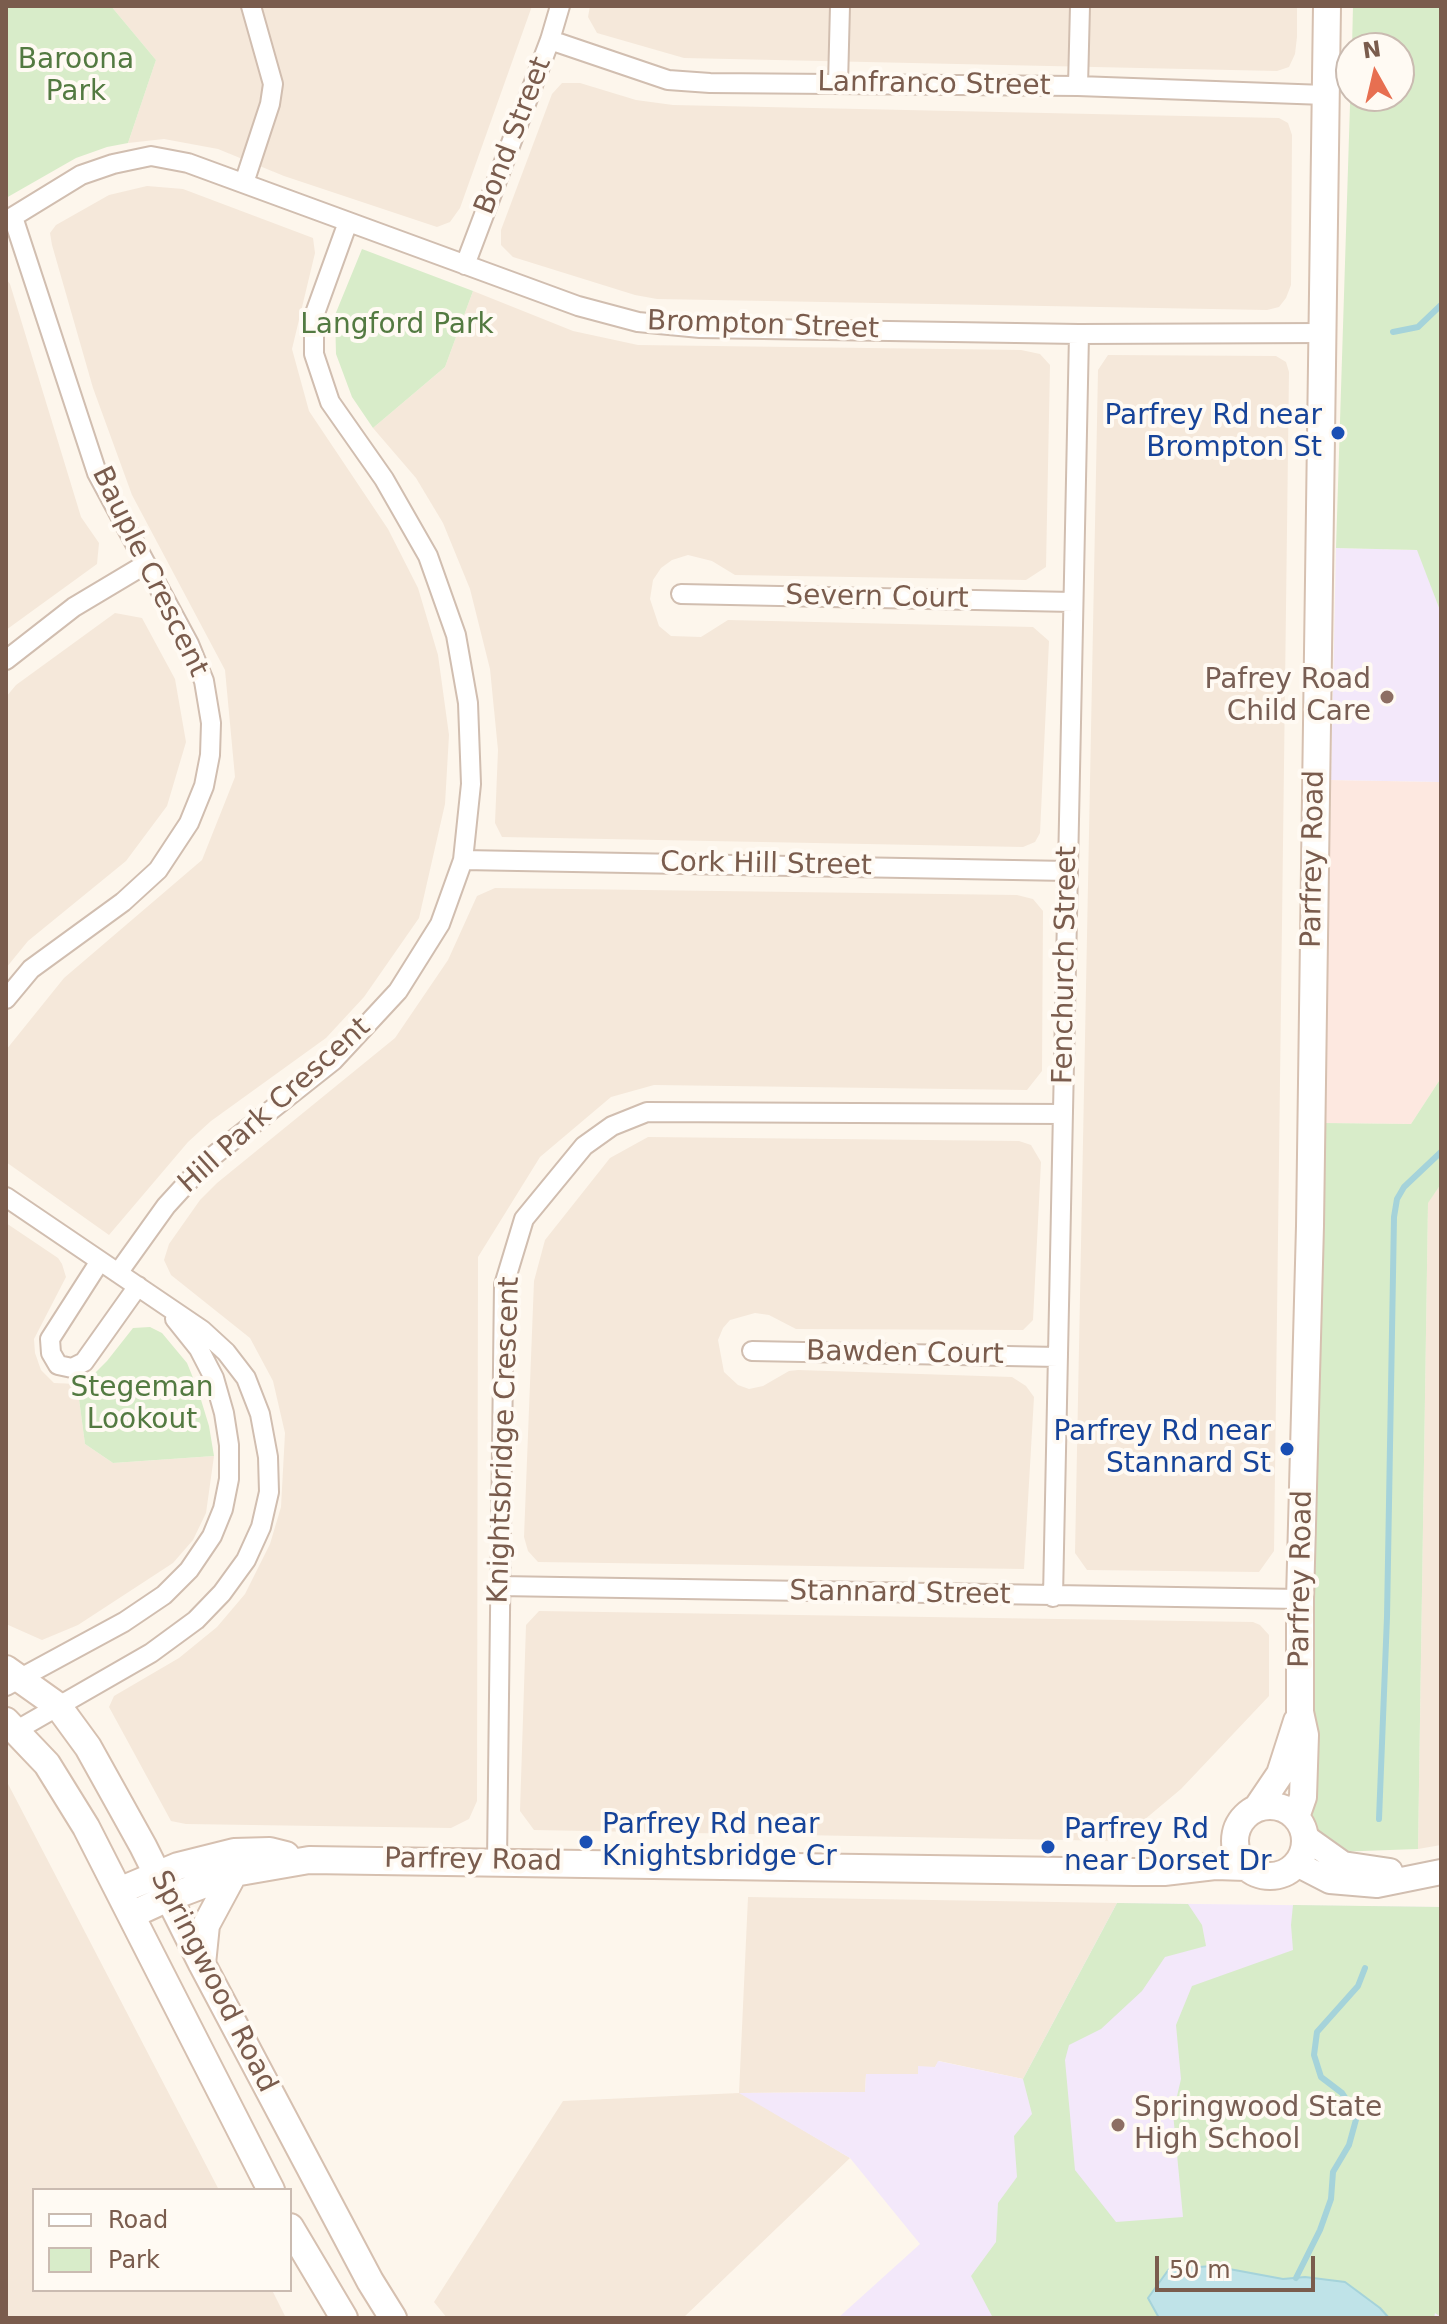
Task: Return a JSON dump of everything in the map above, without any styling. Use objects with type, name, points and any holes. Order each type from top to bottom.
[{"type":"main road","name":"Parfrey Road","points":[[1301,1827],[1305,1735],[1300,1712],[1300,1599],[1310,1226],[1327,6]]},
{"type":"main road","name":"Springwood Road","points":[[11,1677],[58,1706],[88,1747],[370,2281],[393,2318]]},
{"type":"main road","name":"Parfrey Road","points":[[1257,1808],[1280,1774],[1300,1712]]},
{"type":"main road","name":"Springwood Road","points":[[12,1726],[47,1764],[86,1827],[270,2188]]},
{"type":"main road","points":[[1257,1808],[1282,1808],[1301,1827],[1304,1852],[1297,1864],[1284,1873],[1262,1875],[1246,1867],[1236,1851],[1236,1832],[1243,1818],[1257,1808]]},
{"type":"main road","name":"Parfrey Road","points":[[1164,1872],[1206,1853],[1236,1832]]},
{"type":"main road","name":"Parfrey Road","points":[[131,1915],[178,1866],[234,1852],[270,1851],[309,1860]]},
{"type":"main road","name":"Parfrey Road","points":[[119,1891],[309,1860],[1164,1872],[1215,1866],[1246,1867]]},
{"type":"main road","points":[[202,1964],[206,1925],[234,1873]]},
{"type":"main road","points":[[292,2230],[344,2318]]},
{"type":"street","points":[[244,183],[270,104],[273,84],[251,6]]},
{"type":"street","name":"Bond Street","points":[[465,265],[560,6]]},
{"type":"street","points":[[838,84],[840,6]]},
{"type":"street","points":[[1078,86],[1080,6]]},
{"type":"street","name":"Lanfranco Street","points":[[550,40],[668,80],[710,83],[1078,86],[1325,95]]},
{"type":"street","name":"Brompton Street","points":[[9,219],[81,175],[151,156],[188,163],[578,306],[638,322],[700,328],[1079,334],[1323,333]]},
{"type":"street","name":"Bauple Crescent","points":[[6,999],[31,969],[123,902],[158,870],[189,823],[204,786],[210,755],[211,723],[204,681],[189,644],[97,473],[9,219]]},
{"type":"street","name":"Hill Park Crescent","points":[[118,1273],[166,1206],[208,1160],[333,1061],[398,991],[440,924],[463,860],[471,784],[468,703],[456,635],[428,556],[384,479],[330,402],[314,354],[314,316],[348,222]]},
{"type":"street","name":"Fenchurch Street","points":[[1053,1597],[1079,334]]},
{"type":"street","points":[[6,660],[74,607],[146,564]]},
{"type":"street","name":"Severn Court","points":[[681,594],[1073,602]]},
{"type":"street","name":"Cork Hill Street","points":[[463,860],[1068,871]]},
{"type":"street","name":"Knightsbridge Crescent","points":[[497,1861],[504,1285],[524,1219],[584,1146],[612,1126],[647,1112],[1063,1114]]},
{"type":"street","points":[[6,1197],[202,1330],[226,1352],[246,1378],[260,1414],[268,1457],[269,1492],[261,1527],[246,1560],[222,1593],[196,1620],[151,1653],[58,1706],[12,1726]]},
{"type":"street","points":[[100,1261],[50,1339],[51,1353],[58,1365],[72,1368],[84,1362],[138,1286]]},
{"type":"street","points":[[11,1677],[124,1622],[164,1595],[189,1570],[212,1536],[223,1509],[229,1479],[229,1445],[224,1413],[214,1378],[199,1349],[164,1304]]},
{"type":"street","name":"Bawden Court","points":[[752,1351],[1058,1357]]},
{"type":"street","name":"Stannard Street","points":[[499,1586],[1300,1599]]},
{"type":"street","points":[[1301,1827],[1343,1864],[1431,1874]]},
{"type":"street","points":[[1297,1864],[1330,1881],[1377,1885],[1431,1874]]},
{"type":"shaded area","points":[[111,6],[532,6],[460,208],[450,222],[437,227],[284,176],[218,149],[164,139],[128,143],[156,60]]},
{"type":"shaded area","points":[[590,6],[1297,6],[1297,37],[1295,54],[1289,67],[1277,71],[684,58],[597,33],[588,17]]},
{"type":"shaded area","points":[[562,83],[580,83],[636,100],[673,105],[1279,118],[1288,123],[1292,135],[1291,285],[1279,307],[1267,310],[657,299],[635,295],[513,257],[501,245],[501,230],[552,94]]},
{"type":"shaded area","points":[[147,186],[183,189],[313,238],[315,253],[292,349],[309,411],[388,529],[418,588],[438,655],[449,735],[445,804],[419,918],[364,997],[326,1038],[211,1121],[188,1142],[109,1235],[6,1162],[6,1050],[64,978],[202,860],[235,777],[225,670],[132,495],[93,388],[50,233],[56,225],[109,195]]},
{"type":"shaded area","points":[[6,279],[81,517],[99,543],[97,564],[6,630]]},
{"type":"shaded area","points":[[473,291],[573,331],[638,345],[1021,350],[1040,354],[1050,365],[1046,567],[1026,580],[735,575],[712,561],[688,555],[672,560],[661,568],[653,580],[650,599],[659,626],[671,636],[701,637],[728,620],[1033,627],[1049,641],[1040,833],[1035,842],[1023,847],[502,837],[495,823],[498,750],[490,669],[470,589],[443,523],[416,478],[373,428],[445,367]]},
{"type":"shaded area","points":[[1108,355],[1276,356],[1286,362],[1289,372],[1274,1551],[1259,1572],[1087,1570],[1075,1553],[1098,370]]},
{"type":"shaded area","name":"Pafrey Road Child Care","points":[[1336,548],[1418,550],[1441,613],[1441,782],[1331,780]]},
{"type":"shaded area","points":[[115,613],[142,618],[175,679],[186,742],[167,806],[126,861],[28,941],[6,968],[6,697],[16,685]]},
{"type":"shaded area","points":[[1331,780],[1441,782],[1441,1078],[1411,1124],[1324,1123]]},
{"type":"shaded area","points":[[495,888],[1017,895],[1033,899],[1043,911],[1042,1071],[1027,1090],[654,1085],[611,1097],[540,1157],[478,1257],[477,1801],[469,1819],[451,1828],[186,1824],[171,1821],[109,1707],[114,1696],[179,1658],[217,1627],[245,1594],[270,1544],[281,1507],[285,1433],[273,1381],[250,1338],[171,1275],[164,1260],[169,1244],[200,1200],[217,1183],[395,1038],[448,960],[477,896]]},
{"type":"shaded area","points":[[648,1137],[1019,1141],[1031,1145],[1041,1162],[1033,1320],[1023,1330],[796,1329],[769,1315],[755,1313],[730,1320],[718,1340],[724,1372],[738,1385],[749,1389],[798,1370],[1012,1377],[1026,1386],[1034,1397],[1024,1569],[538,1562],[528,1551],[524,1537],[534,1281],[545,1240],[610,1158]]},
{"type":"shaded area","points":[[1441,1184],[1441,1845],[1418,1849],[1428,1202]]},
{"type":"shaded area","points":[[6,1223],[58,1258],[62,1264],[66,1277],[34,1339],[35,1353],[41,1370],[54,1383],[77,1384],[85,1444],[113,1463],[214,1456],[206,1513],[193,1540],[173,1563],[78,1625],[42,1640],[6,1624]]},
{"type":"shaded area","points":[[539,1611],[1253,1622],[1269,1635],[1269,1696],[1181,1789],[1119,1841],[534,1830],[520,1811],[526,1625]]},
{"type":"shaded area","points":[[6,1780],[218,2188],[32,2188],[32,2292],[273,2292],[286,2318],[6,2318]]},
{"type":"shaded area","points":[[748,1897],[1117,1903],[1023,2079],[939,2061],[935,2067],[918,2074],[866,2075],[865,2092],[741,2093],[850,2158],[683,2318],[447,2318],[434,2302],[563,2101],[739,2093]]},
{"type":"shaded area","name":"Springwood State High School","points":[[1117,1903],[1441,1907],[1441,2318],[838,2318],[920,2244],[850,2158],[739,2093],[865,2092],[866,2074],[918,2074],[918,2066],[935,2067],[938,2061],[1023,2079]]},
{"type":"green space","name":"Baroona Park","points":[[6,6],[111,6],[156,60],[128,143],[76,158],[6,198]]},
{"type":"green space","points":[[1353,6],[1441,6],[1441,613],[1417,550],[1336,548],[1350,112],[1415,112],[1415,32],[1352,32]]},
{"type":"green space","name":"Langford Park","points":[[362,249],[473,291],[445,367],[373,428],[352,397],[336,354],[335,315]]},
{"type":"green space","points":[[1441,1078],[1441,1184],[1428,1203],[1418,1849],[1334,1852],[1314,1828],[1310,1814],[1324,1123],[1411,1124]]},
{"type":"green space","name":"Stegeman Lookout","points":[[150,1327],[162,1333],[187,1363],[209,1426],[214,1456],[113,1463],[85,1444],[77,1384],[90,1378],[107,1361],[133,1328]]},
{"type":"green space","name":"Springwood State High School","points":[[1117,1903],[1188,1904],[1202,1925],[1206,1946],[1165,1957],[1142,1991],[1101,2029],[1069,2045],[1065,2060],[1075,2170],[1116,2222],[1183,2217],[1173,2113],[1181,2079],[1176,2025],[1192,1986],[1293,1950],[1293,1905],[1441,1907],[1441,2317],[1435,2313],[1434,2318],[1389,2318],[1380,2308],[1305,2277],[1283,2279],[1213,2266],[1148,2298],[1159,2318],[993,2318],[971,2276],[996,2242],[998,2203],[1017,2177],[1014,2136],[1032,2114],[1023,2079]]},
{"type":"water","points":[[1213,2266],[1283,2279],[1305,2277],[1345,2282],[1389,2318],[1159,2318],[1148,2298],[1169,2269]]},
{"type":"waterway","points":[[1393,332],[1418,327],[1441,305]]},
{"type":"waterway","points":[[1379,1819],[1387,1617],[1394,1217],[1397,1199],[1404,1187],[1441,1152]]},
{"type":"waterway","points":[[1296,2278],[1320,2230],[1331,2199],[1333,2172],[1349,2145],[1357,2116],[1342,2093],[1321,2077],[1314,2055],[1317,2032],[1358,1986],[1365,1968]]},
{"type":"place","name":"Parfrey Rd near Brompton St","points":[[1338,433]]},
{"type":"place","name":"Pafrey Road Child Care","points":[[1387,697]]},
{"type":"place","name":"Parfrey Rd near Stannard St","points":[[1287,1449]]},
{"type":"place","name":"Parfrey Rd near Knightsbridge Cr","points":[[586,1842]]},
{"type":"place","name":"Parfrey Rd near Dorset Dr","points":[[1048,1847]]},
{"type":"place","name":"Springwood State High School","points":[[1118,2125]]}]
